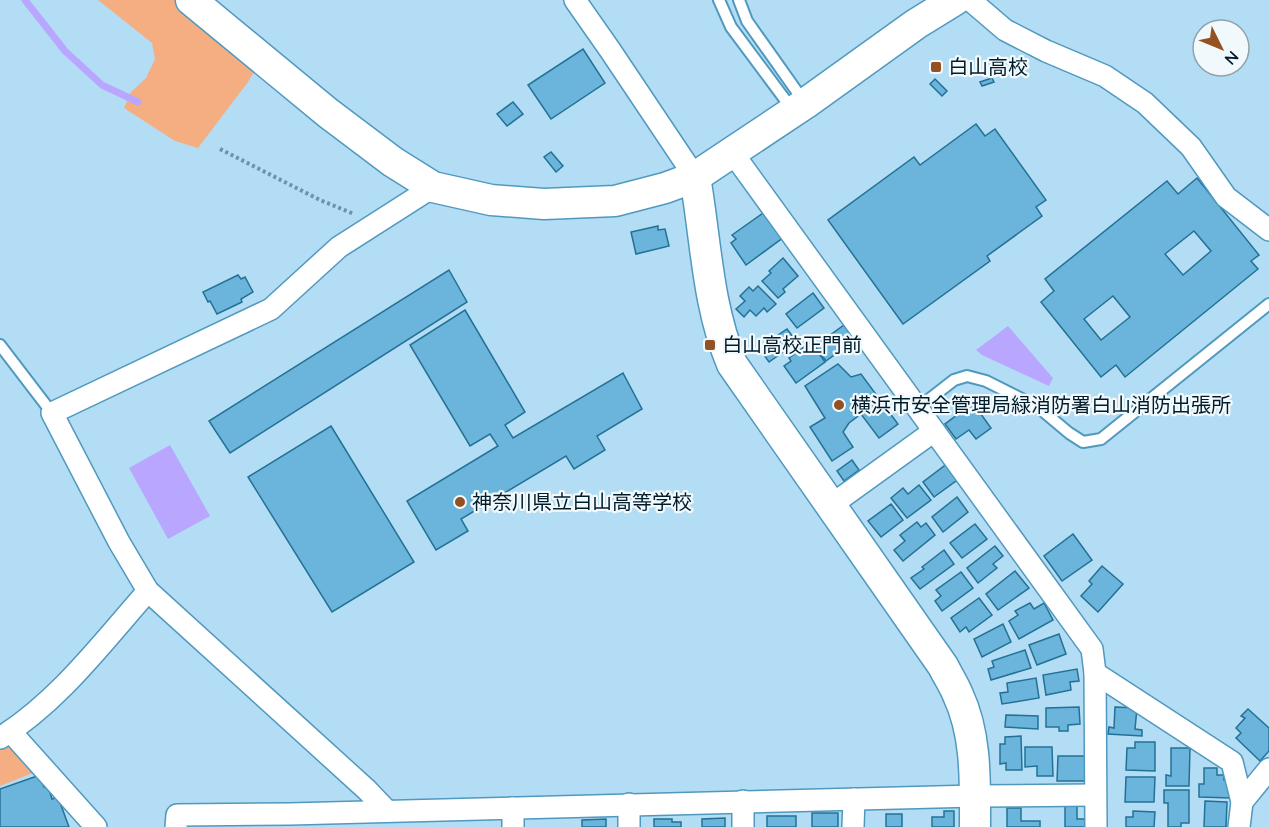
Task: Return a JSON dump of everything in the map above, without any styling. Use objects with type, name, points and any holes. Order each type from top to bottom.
[{"type":"street","points":[[191,0],[328,114],[393,162],[433,187],[491,200],[544,204],[615,201],[665,188],[694,177],[799,107],[916,24],[955,0]]},
{"type":"street","points":[[575,0],[694,177],[712,303],[721,338],[732,364],[943,666],[959,696],[969,729],[975,796],[975,827]]},
{"type":"street","points":[[970,0],[1005,30],[1046,51],[1105,76],[1145,103],[1191,147],[1226,197],[1269,230]]},
{"type":"street","points":[[732,152],[1092,649],[1095,673],[1096,827]]},
{"type":"street","points":[[398,816],[148,591],[119,542],[52,413],[271,309],[339,247],[433,187]]},
{"type":"street","points":[[830,506],[934,430]]},
{"type":"street","points":[[96,827],[5,735],[58,692],[148,591]]},
{"type":"street","points":[[1095,673],[1232,762],[1242,802],[1239,827]]},
{"type":"street","points":[[1242,802],[1269,769]]},
{"type":"street","points":[[176,827],[177,815],[290,820],[398,816],[513,817],[629,804],[1095,795]]},
{"type":"street","points":[[854,799],[854,827]]},
{"type":"street","points":[[742,827],[743,801]]},
{"type":"street","points":[[629,804],[629,827]]},
{"type":"lane","points":[[719,0],[731,27],[799,107]]},
{"type":"lane","points":[[739,0],[747,21],[799,107]]},
{"type":"lane","points":[[918,408],[954,380],[967,376],[986,381],[1038,407],[1069,434],[1083,442],[1101,439],[1269,304]]},
{"type":"lane","points":[[0,345],[52,413]]},
{"type":"path","points":[[220,149],[320,200],[376,224]]},
{"type":"shaded area","points":[[98,0],[181,0],[259,63],[248,82],[198,148],[175,141],[124,108],[131,92],[146,78],[155,59],[152,43]]},
{"type":"shaded area","points":[[1008,326],[1053,378],[1049,386],[982,355],[976,350]]},
{"type":"shaded area","points":[[170,445],[210,516],[168,539],[129,468]]},
{"type":"shaded area","points":[[6,739],[38,771],[0,786],[0,743]]},
{"type":"building","points":[[583,49],[605,83],[551,119],[528,85]]},
{"type":"building","points":[[992,78],[994,82],[982,86],[980,82]]},
{"type":"building","points":[[935,79],[947,91],[942,96],[930,84]]},
{"type":"building","points":[[513,102],[523,114],[507,126],[497,114]]},
{"type":"building","points":[[976,124],[985,136],[995,129],[1046,200],[1036,207],[1042,216],[987,256],[990,261],[903,324],[828,220],[914,157],[920,165]]},
{"type":"building","points":[[551,152],[563,166],[556,172],[544,157]]},
{"type":"building","points":[[1197,178],[1259,255],[1251,261],[1258,269],[1125,377],[1116,365],[1101,377],[1041,302],[1054,291],[1045,279],[1167,181],[1178,194]],"holes":[[[1194,231],[1211,251],[1183,275],[1165,254]],[[1113,296],[1130,317],[1101,340],[1084,319]]]},
{"type":"building","points":[[766,211],[784,237],[746,265],[731,243],[736,239],[732,235]]},
{"type":"building","points":[[658,226],[658,230],[665,229],[669,246],[636,254],[631,232]]},
{"type":"building","points":[[783,258],[798,276],[783,289],[785,292],[778,298],[762,281]]},
{"type":"building","points":[[449,270],[467,302],[230,453],[209,421]]},
{"type":"building","points":[[238,275],[241,279],[245,277],[253,292],[241,299],[242,302],[217,314],[203,292]]},
{"type":"building","points":[[758,286],[776,304],[767,312],[764,308],[756,316],[750,310],[744,317],[736,309],[745,301],[740,296],[749,287],[753,291]]},
{"type":"building","points":[[813,293],[824,308],[797,328],[786,314]]},
{"type":"building","points":[[465,310],[525,412],[505,425],[513,438],[623,373],[642,409],[597,436],[605,450],[574,469],[566,456],[461,519],[468,531],[436,550],[407,501],[498,446],[490,434],[470,446],[410,345]]},
{"type":"building","points":[[844,325],[855,340],[826,361],[815,346]]},
{"type":"building","points":[[787,329],[797,342],[769,362],[759,348]]},
{"type":"building","points":[[811,342],[825,362],[796,383],[784,366],[791,361],[789,358]]},
{"type":"building","points":[[838,364],[851,377],[861,374],[898,424],[879,438],[861,414],[849,423],[843,432],[853,447],[832,461],[810,427],[825,418],[805,386]]},
{"type":"building","points":[[973,403],[991,428],[976,439],[969,430],[956,439],[945,424]]},
{"type":"building","points":[[331,426],[414,562],[332,612],[248,477]]},
{"type":"building","points":[[852,460],[859,470],[844,481],[837,471]]},
{"type":"building","points":[[948,463],[960,478],[934,497],[923,482]]},
{"type":"building","points":[[919,485],[931,500],[907,518],[891,498],[903,488],[908,494]]},
{"type":"building","points":[[957,497],[968,512],[943,532],[932,517]]},
{"type":"building","points":[[891,504],[903,520],[881,537],[868,521]]},
{"type":"building","points":[[917,522],[921,527],[926,523],[935,535],[903,561],[894,550],[905,541],[900,535]]},
{"type":"building","points":[[975,524],[987,539],[962,558],[950,543]]},
{"type":"building","points":[[1073,534],[1092,560],[1062,581],[1044,556]]},
{"type":"building","points":[[995,546],[1003,556],[993,564],[997,568],[978,583],[967,568]]},
{"type":"building","points":[[944,550],[954,564],[920,589],[911,578]]},
{"type":"building","points":[[1102,566],[1123,584],[1098,612],[1081,596],[1092,584],[1089,581]]},
{"type":"building","points":[[1015,571],[1029,588],[998,610],[986,594]]},
{"type":"building","points":[[961,572],[973,588],[942,611],[935,601],[941,596],[936,590]]},
{"type":"building","points":[[979,598],[992,615],[969,632],[966,627],[960,632],[951,618]]},
{"type":"building","points":[[1030,603],[1034,609],[1044,603],[1053,620],[1019,639],[1009,621],[1018,615],[1015,611]]},
{"type":"building","points":[[1003,624],[1011,642],[982,657],[974,639]]},
{"type":"building","points":[[1059,634],[1066,654],[1037,665],[1029,645]]},
{"type":"building","points":[[1025,650],[1031,668],[991,680],[988,669],[994,667],[992,661]]},
{"type":"building","points":[[1077,669],[1079,681],[1070,682],[1071,690],[1046,695],[1043,675]]},
{"type":"building","points":[[1036,678],[1039,698],[1002,704],[1000,693],[1008,692],[1007,683]]},
{"type":"building","points":[[1079,707],[1080,724],[1068,725],[1068,731],[1059,731],[1059,727],[1046,727],[1046,708]]},
{"type":"building","points":[[1115,707],[1137,708],[1135,729],[1142,730],[1142,736],[1108,734],[1109,727],[1114,728]]},
{"type":"building","points":[[1248,709],[1269,728],[1269,751],[1260,761],[1236,738],[1241,733],[1236,728],[1245,718],[1241,716]]},
{"type":"building","points":[[1006,715],[1038,716],[1038,729],[1005,727]]},
{"type":"building","points":[[1021,736],[1022,770],[1006,770],[1006,763],[1000,764],[1000,744],[1005,744],[1005,737]]},
{"type":"building","points":[[1135,742],[1155,742],[1155,771],[1126,770],[1127,748],[1135,748]]},
{"type":"building","points":[[1025,747],[1052,747],[1053,776],[1037,776],[1037,766],[1025,767]]},
{"type":"building","points":[[1171,748],[1190,748],[1189,786],[1166,786],[1166,775],[1171,776]]},
{"type":"building","points":[[1058,756],[1086,756],[1085,781],[1057,781]]},
{"type":"building","points":[[1204,768],[1217,768],[1217,775],[1224,775],[1224,780],[1231,780],[1231,798],[1199,797],[1199,784],[1204,784]]},
{"type":"building","points":[[40,775],[44,787],[48,786],[52,799],[58,797],[69,827],[0,827],[0,789]]},
{"type":"building","points":[[1126,777],[1155,777],[1154,802],[1125,802]]},
{"type":"building","points":[[1164,790],[1189,790],[1189,823],[1181,823],[1181,827],[1168,827],[1168,803],[1164,803]]},
{"type":"building","points":[[1205,801],[1227,802],[1226,827],[1204,827]]},
{"type":"building","points":[[1065,804],[1077,804],[1077,819],[1085,819],[1085,827],[1065,827]]},
{"type":"building","points":[[1007,808],[1021,808],[1021,821],[1040,821],[1040,827],[1007,827]]},
{"type":"building","points":[[944,811],[954,811],[954,827],[932,827],[932,817],[944,817]]},
{"type":"building","points":[[1133,811],[1155,812],[1154,827],[1126,827],[1126,817],[1133,817]]},
{"type":"building","points":[[812,813],[838,813],[838,827],[812,827]]},
{"type":"building","points":[[886,814],[902,814],[902,827],[886,827]]},
{"type":"building","points":[[767,816],[796,816],[796,827],[767,827]]},
{"type":"building","points":[[725,818],[725,827],[702,827],[702,819]]},
{"type":"building","points":[[606,819],[606,827],[582,827],[582,820]]},
{"type":"building","points":[[654,819],[672,819],[672,822],[681,822],[681,827],[654,827]]},
{"type":"waterway","points":[[25,0],[65,51],[102,85],[138,102]]},
{"type":"place","name":"白山高校","points":[[936,67]]},
{"type":"place","name":"白山高校正門前","points":[[710,345]]},
{"type":"place","name":"横浜市安全管理局緑消防署白山消防出張所","points":[[839,405]]},
{"type":"place","name":"神奈川県立白山高等学校","points":[[460,502]]}]
